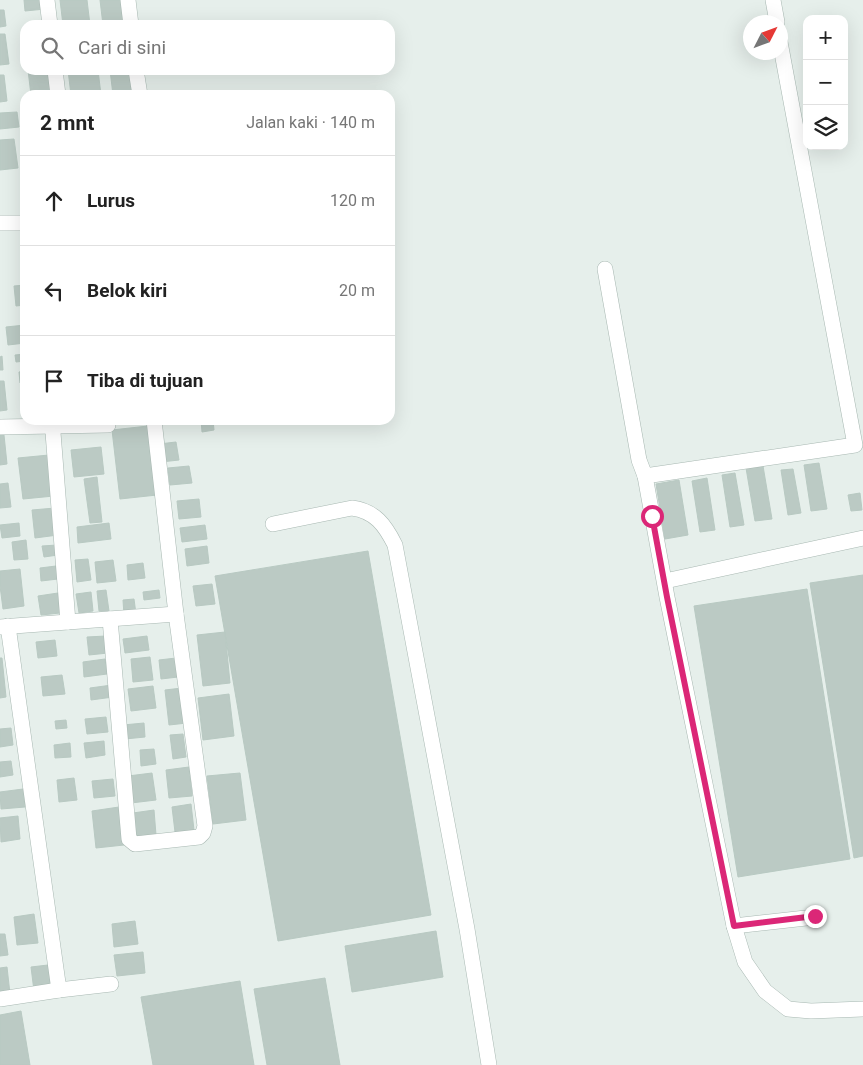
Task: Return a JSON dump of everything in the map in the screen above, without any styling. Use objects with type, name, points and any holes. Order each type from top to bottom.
[{"type":"street","points":[[47,0],[49,20]]},
{"type":"street","points":[[128,0],[130,20]]},
{"type":"street","points":[[773,0],[776,15]]},
{"type":"street","points":[[645,476],[859,444],[784,60]]},
{"type":"street","points":[[56,75],[57,90]]},
{"type":"street","points":[[137,75],[139,90]]},
{"type":"street","points":[[0,223],[20,223]]},
{"type":"street","points":[[605,269],[639,460],[645,476],[664,581],[734,926],[745,962],[765,991],[788,1008],[811,1011],[863,1010]]},
{"type":"street","points":[[0,427],[26,425]]},
{"type":"street","points":[[52,425],[68,622]]},
{"type":"street","points":[[110,619],[129,838],[135,844],[199,837],[203,834],[206,826],[176,614],[155,425]]},
{"type":"street","points":[[273,524],[352,508],[372,514],[389,532],[395,545],[465,919],[489,1065]]},
{"type":"street","points":[[664,581],[863,538]]},
{"type":"street","points":[[59,990],[4,626],[176,614]]},
{"type":"street","points":[[734,926],[815,916]]},
{"type":"street","points":[[0,999],[111,984]]},
{"type":"building","points":[[24,0],[44,0],[45,9],[25,11]]},
{"type":"building","points":[[60,0],[87,0],[89,20],[62,20]]},
{"type":"building","points":[[100,0],[125,0],[127,20],[102,20]]},
{"type":"building","points":[[0,10],[4,10],[6,26],[0,27]]},
{"type":"building","points":[[0,34],[5,34],[9,64],[0,65]]},
{"type":"building","points":[[0,75],[4,75],[7,101],[0,102]]},
{"type":"building","points":[[29,75],[52,75],[53,90],[30,90]]},
{"type":"building","points":[[69,75],[99,75],[100,90],[70,90]]},
{"type":"building","points":[[111,75],[135,75],[136,90],[112,90]]},
{"type":"building","points":[[17,112],[19,127],[0,129],[0,113]]},
{"type":"building","points":[[14,139],[18,168],[0,170],[0,140]]},
{"type":"building","points":[[20,285],[20,306],[16,306],[14,286]]},
{"type":"building","points":[[20,326],[20,344],[8,345],[6,327]]},
{"type":"building","points":[[20,354],[20,362],[16,362],[15,355]]},
{"type":"building","points":[[2,356],[3,370],[0,370],[0,357]]},
{"type":"building","points":[[0,381],[4,381],[7,410],[0,411]]},
{"type":"building","points":[[201,425],[214,425],[214,430],[202,432]]},
{"type":"building","points":[[148,426],[157,495],[120,499],[112,430]]},
{"type":"building","points":[[0,435],[4,435],[7,464],[0,465]]},
{"type":"building","points":[[176,442],[179,460],[161,462],[159,444]]},
{"type":"building","points":[[101,447],[104,474],[74,477],[71,450]]},
{"type":"building","points":[[49,455],[54,496],[23,499],[18,458]]},
{"type":"building","points":[[819,463],[827,509],[811,511],[804,465]]},
{"type":"building","points":[[189,466],[192,483],[170,485],[168,468]]},
{"type":"building","points":[[763,466],[772,519],[755,521],[746,468]]},
{"type":"building","points":[[793,469],[801,513],[788,515],[781,470]]},
{"type":"building","points":[[735,473],[744,525],[730,527],[722,475]]},
{"type":"building","points":[[97,477],[102,522],[90,523],[84,479]]},
{"type":"building","points":[[707,478],[715,530],[700,532],[692,481]]},
{"type":"building","points":[[679,480],[688,535],[665,539],[656,484]]},
{"type":"building","points":[[8,483],[11,507],[0,508],[0,484]]},
{"type":"building","points":[[860,493],[862,510],[851,511],[848,495]]},
{"type":"building","points":[[199,499],[201,517],[179,519],[177,501]]},
{"type":"building","points":[[55,508],[58,535],[35,538],[32,510]]},
{"type":"building","points":[[19,523],[20,536],[2,538],[0,525]]},
{"type":"building","points":[[109,523],[111,539],[78,543],[77,527]]},
{"type":"building","points":[[205,525],[207,539],[182,542],[180,528]]},
{"type":"building","points":[[26,540],[28,559],[14,560],[12,542]]},
{"type":"building","points":[[57,545],[58,555],[44,557],[42,546]]},
{"type":"building","points":[[207,546],[209,563],[187,566],[185,549]]},
{"type":"building","points":[[368,551],[431,915],[278,941],[215,576]]},
{"type":"building","points":[[88,559],[91,580],[77,582],[75,560]]},
{"type":"building","points":[[113,560],[116,581],[97,583],[95,562]]},
{"type":"building","points":[[143,563],[145,578],[128,580],[127,565]]},
{"type":"building","points":[[56,566],[58,579],[41,581],[40,568]]},
{"type":"building","points":[[20,569],[24,606],[3,609],[0,571]]},
{"type":"building","points":[[863,575],[863,856],[854,858],[810,583]]},
{"type":"building","points":[[212,584],[215,604],[196,606],[193,586]]},
{"type":"building","points":[[807,589],[850,859],[738,877],[694,606]]},
{"type":"building","points":[[106,590],[109,611],[99,611],[97,591]]},
{"type":"building","points":[[159,590],[160,598],[144,600],[143,592]]},
{"type":"building","points":[[91,592],[93,611],[79,613],[76,594]]},
{"type":"building","points":[[58,593],[60,613],[41,615],[38,596]]},
{"type":"building","points":[[134,599],[136,614],[124,615],[123,600]]},
{"type":"building","points":[[225,632],[230,683],[203,686],[197,635]]},
{"type":"building","points":[[106,636],[108,653],[89,655],[87,637]]},
{"type":"building","points":[[147,636],[149,650],[125,653],[123,639]]},
{"type":"building","points":[[55,640],[57,656],[38,658],[36,642]]},
{"type":"building","points":[[150,657],[153,680],[133,682],[131,659]]},
{"type":"building","points":[[0,658],[2,658],[6,697],[0,698]]},
{"type":"building","points":[[176,658],[178,677],[161,679],[159,660]]},
{"type":"building","points":[[105,659],[107,674],[84,677],[83,662]]},
{"type":"building","points":[[62,675],[65,694],[43,696],[41,677]]},
{"type":"building","points":[[112,685],[113,697],[91,700],[90,688]]},
{"type":"building","points":[[153,686],[156,708],[131,711],[128,689]]},
{"type":"building","points":[[182,688],[187,723],[169,725],[165,690]]},
{"type":"building","points":[[229,694],[234,736],[203,740],[198,698]]},
{"type":"building","points":[[106,717],[108,732],[87,734],[85,719]]},
{"type":"building","points":[[66,720],[67,728],[56,729],[55,721]]},
{"type":"building","points":[[144,723],[145,737],[125,739],[123,725]]},
{"type":"building","points":[[11,728],[13,745],[0,747],[0,729]]},
{"type":"building","points":[[183,734],[186,757],[173,759],[170,735]]},
{"type":"building","points":[[104,741],[105,755],[86,758],[84,743]]},
{"type":"building","points":[[70,743],[71,757],[55,758],[54,745]]},
{"type":"building","points":[[154,749],[156,764],[141,766],[140,750]]},
{"type":"building","points":[[11,761],[13,775],[0,777],[0,762]]},
{"type":"building","points":[[189,767],[192,796],[169,798],[166,770]]},
{"type":"building","points":[[152,773],[156,800],[131,803],[128,776]]},
{"type":"building","points":[[240,773],[246,820],[213,824],[207,776]]},
{"type":"building","points":[[74,778],[77,800],[59,802],[57,780]]},
{"type":"building","points":[[113,779],[115,796],[94,798],[92,781]]},
{"type":"building","points":[[23,789],[25,807],[1,809],[0,792]]},
{"type":"building","points":[[191,804],[194,830],[175,832],[172,807]]},
{"type":"building","points":[[119,807],[124,845],[96,848],[92,811]]},
{"type":"building","points":[[154,810],[156,835],[136,838],[133,813]]},
{"type":"building","points":[[18,816],[20,839],[1,842],[0,818]]},
{"type":"building","points":[[34,914],[38,943],[17,945],[14,917]]},
{"type":"building","points":[[135,921],[138,944],[114,947],[112,924]]},
{"type":"building","points":[[436,931],[443,977],[352,992],[345,946]]},
{"type":"building","points":[[0,934],[5,934],[8,955],[0,956]]},
{"type":"building","points":[[143,952],[145,973],[117,976],[114,955]]},
{"type":"building","points":[[48,965],[51,989],[34,991],[31,967]]},
{"type":"building","points":[[7,967],[10,994],[0,995],[0,968]]},
{"type":"building","points":[[325,978],[340,1065],[267,1065],[254,989]]},
{"type":"building","points":[[240,981],[254,1065],[153,1065],[141,997]]},
{"type":"building","points":[[21,1011],[30,1065],[0,1065],[0,1015]]},
{"type":"route","points":[[652,516],[734,926],[815,916]]}]
